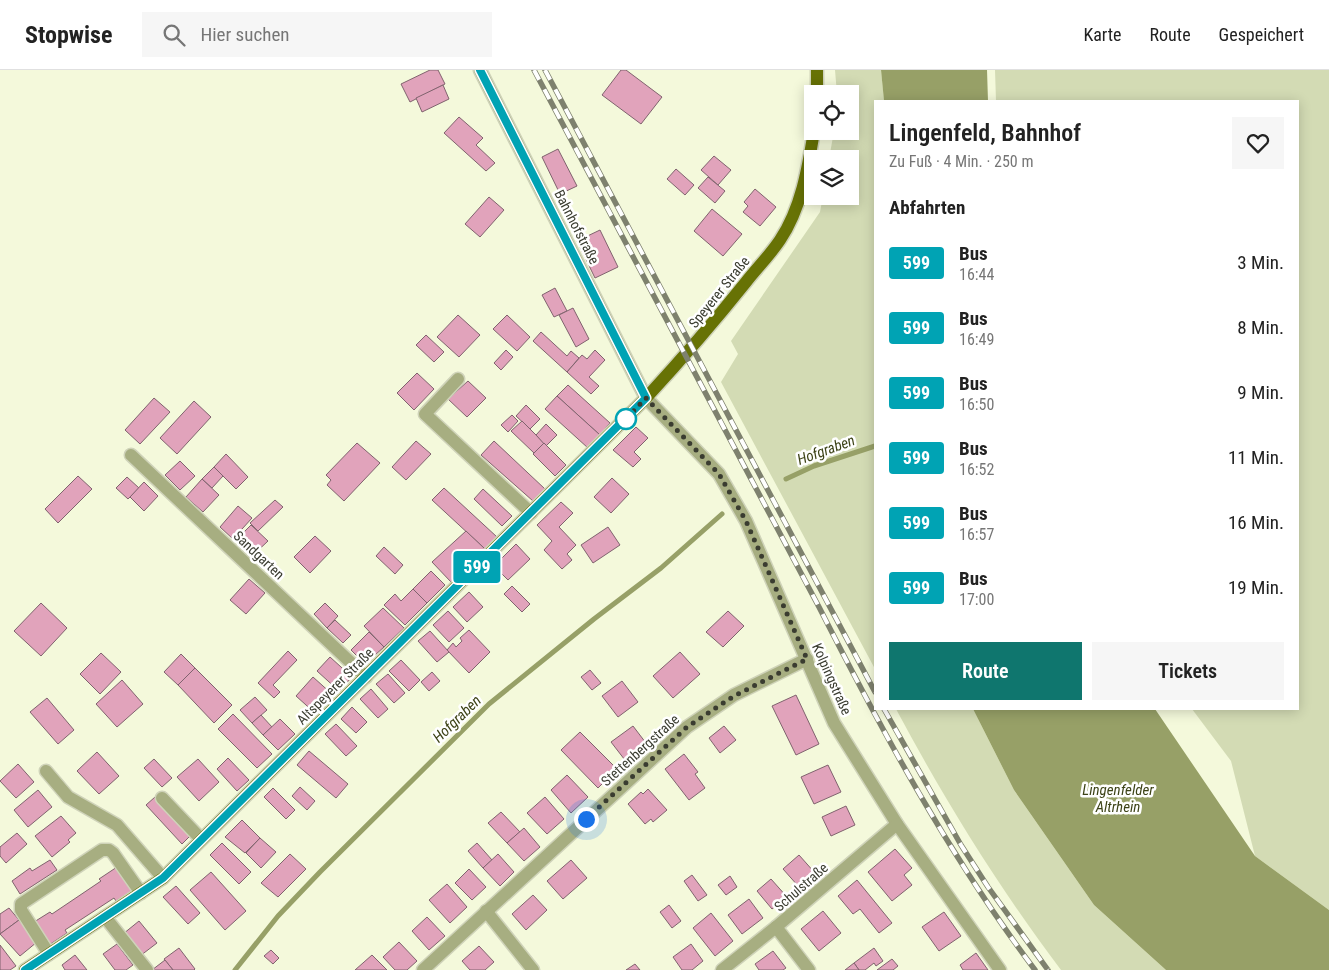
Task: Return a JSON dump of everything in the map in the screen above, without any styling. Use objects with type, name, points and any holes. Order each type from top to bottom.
[{"type":"main road","points":[[817,85],[818,70]]},
{"type":"main road","name":"Speyerer Straße","points":[[646,398],[710,328],[780,240],[794,214],[808,168],[813,140]]},
{"type":"main road","name":"Altspeyerer Straße","points":[[25,970],[163,878],[646,398]]},
{"type":"street","name":"Bahnhofstraße","points":[[480,70],[646,398]]},
{"type":"street","points":[[458,379],[425,414],[531,513]]},
{"type":"street","name":"Kolpingstraße","points":[[646,398],[719,474],[746,521],[834,723],[897,824],[1000,970]]},
{"type":"street","name":"Sandgarten","points":[[131,455],[366,677]]},
{"type":"street","name":"Stettenbergstraße","points":[[423,970],[687,727],[734,696],[807,659]]},
{"type":"street","points":[[46,771],[68,796],[117,824],[163,878]]},
{"type":"street","points":[[162,798],[201,839]]},
{"type":"street","name":"Schulstraße","points":[[722,970],[776,927],[897,824]]},
{"type":"street","points":[[49,954],[21,910],[21,904],[102,850],[113,852],[141,893]]},
{"type":"street","points":[[486,911],[533,970]]},
{"type":"street","points":[[105,917],[147,970]]},
{"type":"street","points":[[776,927],[809,970]]},
{"type":"shaded area","points":[[835,70],[881,70],[884,100],[874,100],[874,667],[721,382],[738,354],[731,341],[820,212],[821,205],[859,205],[859,150],[831,150],[832,140],[859,140],[859,85],[836,85]]},
{"type":"shaded area","points":[[995,70],[1329,70],[1329,910],[1255,856],[1231,761],[1193,710],[1299,710],[1299,100],[996,100]]},
{"type":"shaded area","points":[[897,710],[974,710],[1014,790],[1094,905],[1166,970],[1061,970],[994,875],[933,776]]},
{"type":"water","points":[[881,70],[987,70],[988,100],[884,100]]},
{"type":"water","name":"Lingenfelder Altrhein","points":[[974,710],[1156,710],[1255,856],[1329,910],[1329,970],[1166,970],[1094,905],[1014,790]]},
{"type":"building","points":[[430,70],[438,70],[445,84],[410,102],[401,84]]},
{"type":"building","points":[[621,70],[626,70],[662,97],[641,124],[602,95]]},
{"type":"building","points":[[443,85],[449,99],[422,112],[416,98]]},
{"type":"building","points":[[459,117],[483,138],[476,145],[495,163],[486,171],[444,133]]},
{"type":"building","points":[[558,149],[577,186],[560,194],[542,157]]},
{"type":"building","points":[[714,156],[731,170],[718,185],[701,170]]},
{"type":"building","points":[[676,169],[694,185],[685,195],[667,179]]},
{"type":"building","points":[[708,177],[725,191],[715,203],[698,188]]},
{"type":"building","points":[[755,189],[776,207],[760,226],[743,212],[748,206],[744,202]]},
{"type":"building","points":[[489,197],[504,210],[480,237],[465,224]]},
{"type":"building","points":[[712,209],[742,234],[723,256],[694,231]]},
{"type":"building","points":[[600,230],[618,267],[595,278],[577,241]]},
{"type":"building","points":[[555,288],[567,311],[554,317],[542,295]]},
{"type":"building","points":[[573,308],[589,339],[576,347],[559,315]]},
{"type":"building","points":[[458,315],[480,335],[459,357],[437,337]]},
{"type":"building","points":[[507,315],[530,337],[517,351],[493,329]]},
{"type":"building","points":[[541,332],[567,356],[571,351],[579,358],[567,372],[533,341]]},
{"type":"building","points":[[426,335],[444,352],[434,362],[416,345]]},
{"type":"building","points":[[506,350],[513,357],[501,370],[494,363]]},
{"type":"building","points":[[595,350],[605,360],[589,377],[599,386],[591,394],[567,372],[582,355],[587,359]]},
{"type":"building","points":[[417,373],[434,389],[414,410],[397,393]]},
{"type":"building","points":[[468,381],[486,398],[467,417],[448,399]]},
{"type":"building","points":[[568,385],[610,423],[600,435],[557,396]]},
{"type":"building","points":[[557,396],[600,435],[588,448],[545,409]]},
{"type":"building","points":[[154,398],[170,412],[140,444],[125,430]]},
{"type":"building","points":[[194,401],[211,417],[177,454],[160,438]]},
{"type":"building","points":[[526,405],[540,419],[530,429],[516,416]]},
{"type":"building","points":[[512,415],[518,421],[508,432],[501,425]]},
{"type":"building","points":[[522,421],[544,443],[534,453],[511,431]]},
{"type":"building","points":[[546,424],[557,435],[546,446],[536,435]]},
{"type":"building","points":[[636,427],[648,438],[634,452],[641,459],[633,467],[613,450]]},
{"type":"building","points":[[416,441],[431,454],[406,480],[392,467]]},
{"type":"building","points":[[494,441],[545,489],[533,501],[481,455]]},
{"type":"building","points":[[357,443],[380,463],[344,501],[327,485],[331,480],[326,475]]},
{"type":"building","points":[[544,443],[566,465],[555,476],[533,454]]},
{"type":"building","points":[[226,454],[248,477],[236,489],[214,467]]},
{"type":"building","points":[[180,461],[195,476],[180,490],[165,475]]},
{"type":"building","points":[[214,467],[223,476],[212,488],[202,479]]},
{"type":"building","points":[[78,476],[92,489],[58,523],[45,509]]},
{"type":"building","points":[[127,477],[139,488],[128,499],[116,488]]},
{"type":"building","points":[[612,478],[629,494],[611,513],[594,497]]},
{"type":"building","points":[[202,479],[219,495],[203,512],[186,497]]},
{"type":"building","points":[[144,482],[158,496],[144,511],[130,497]]},
{"type":"building","points":[[444,488],[497,537],[485,549],[432,500]]},
{"type":"building","points":[[483,489],[512,516],[502,526],[474,499]]},
{"type":"building","points":[[275,500],[283,507],[258,531],[250,523]]},
{"type":"building","points":[[561,502],[573,513],[559,527],[576,545],[567,554],[572,560],[562,569],[544,550],[552,541],[537,525]]},
{"type":"building","points":[[238,506],[252,518],[233,539],[220,527]]},
{"type":"building","points":[[251,525],[268,541],[251,557],[235,541]]},
{"type":"building","points":[[608,527],[620,545],[593,563],[581,545]]},
{"type":"building","points":[[466,531],[485,549],[451,582],[432,562]]},
{"type":"building","points":[[315,536],[331,551],[310,573],[294,557]]},
{"type":"building","points":[[516,544],[530,559],[508,580],[494,566]]},
{"type":"building","points":[[384,547],[403,565],[395,574],[376,556]]},
{"type":"building","points":[[431,571],[445,585],[427,603],[413,589]]},
{"type":"building","points":[[249,579],[265,593],[246,614],[230,600]]},
{"type":"building","points":[[512,586],[530,604],[522,612],[504,594]]},
{"type":"building","points":[[413,589],[427,603],[405,625],[384,605],[395,594],[401,601]]},
{"type":"building","points":[[469,592],[483,607],[467,622],[453,607]]},
{"type":"building","points":[[41,603],[67,628],[41,656],[14,631]]},
{"type":"building","points":[[325,603],[338,616],[327,628],[314,614]]},
{"type":"building","points":[[383,608],[404,628],[384,647],[364,626]]},
{"type":"building","points":[[448,611],[464,628],[449,642],[433,625]]},
{"type":"building","points":[[728,611],[744,626],[723,647],[706,632]]},
{"type":"building","points":[[335,620],[351,635],[343,643],[327,628]]},
{"type":"building","points":[[469,630],[490,652],[469,673],[447,650],[453,643],[456,647],[462,641],[460,638]]},
{"type":"building","points":[[430,631],[449,652],[437,662],[418,641]]},
{"type":"building","points":[[369,632],[384,647],[365,664],[351,650]]},
{"type":"building","points":[[288,651],[297,660],[273,685],[280,692],[274,698],[258,683]]},
{"type":"building","points":[[680,652],[700,674],[673,698],[653,676]]},
{"type":"building","points":[[101,653],[121,672],[100,694],[80,674]]},
{"type":"building","points":[[181,654],[195,668],[178,685],[164,672]]},
{"type":"building","points":[[330,657],[352,677],[339,691],[317,671]]},
{"type":"building","points":[[401,660],[420,680],[409,691],[389,671]]},
{"type":"building","points":[[195,668],[232,705],[214,723],[178,685]]},
{"type":"building","points":[[590,670],[601,683],[592,690],[581,677]]},
{"type":"building","points":[[432,672],[440,681],[429,691],[421,682]]},
{"type":"building","points":[[388,674],[405,693],[394,703],[376,684]]},
{"type":"building","points":[[313,677],[333,695],[316,714],[296,696]]},
{"type":"building","points":[[122,680],[143,704],[117,727],[96,704]]},
{"type":"building","points":[[622,681],[638,702],[618,717],[602,696]]},
{"type":"building","points":[[371,689],[388,709],[378,718],[360,699]]},
{"type":"building","points":[[796,695],[819,744],[796,755],[772,706]]},
{"type":"building","points":[[255,697],[267,710],[252,723],[240,710]]},
{"type":"building","points":[[47,698],[74,730],[58,744],[30,712]]},
{"type":"building","points":[[352,707],[367,722],[356,733],[341,719]]},
{"type":"building","points":[[233,714],[272,754],[257,768],[218,729]]},
{"type":"building","points":[[261,715],[272,727],[263,735],[252,723]]},
{"type":"building","points":[[280,719],[295,734],[278,750],[263,735]]},
{"type":"building","points":[[336,724],[357,746],[346,756],[325,734]]},
{"type":"building","points":[[633,726],[649,747],[628,764],[611,742]]},
{"type":"building","points":[[724,726],[736,740],[720,753],[709,738]]},
{"type":"building","points":[[580,732],[617,769],[598,788],[561,750]]},
{"type":"building","points":[[309,751],[348,784],[336,798],[297,765]]},
{"type":"building","points":[[97,752],[119,776],[99,794],[77,771]]},
{"type":"building","points":[[684,754],[698,772],[695,774],[705,788],[689,800],[665,769]]},
{"type":"building","points":[[228,758],[249,780],[237,791],[217,769]]},
{"type":"building","points":[[154,759],[172,778],[162,787],[144,768]]},
{"type":"building","points":[[198,759],[219,782],[199,801],[177,777]]},
{"type":"building","points":[[18,764],[34,782],[16,798],[0,781]]},
{"type":"building","points":[[828,765],[841,792],[814,804],[801,777]]},
{"type":"building","points":[[567,775],[588,797],[571,813],[551,790]]},
{"type":"building","points":[[300,787],[315,801],[307,810],[292,796]]},
{"type":"building","points":[[273,788],[295,810],[286,819],[264,797]]},
{"type":"building","points":[[648,789],[667,810],[653,822],[651,819],[645,824],[628,804],[641,792],[643,794]]},
{"type":"building","points":[[38,790],[52,807],[28,827],[14,810]]},
{"type":"building","points":[[155,797],[191,835],[182,844],[146,805]]},
{"type":"building","points":[[545,797],[564,819],[547,834],[527,813]]},
{"type":"building","points":[[846,806],[855,825],[831,836],[822,817]]},
{"type":"building","points":[[501,812],[520,832],[507,843],[488,823]]},
{"type":"building","points":[[61,816],[76,833],[68,840],[70,842],[52,857],[35,836]]},
{"type":"building","points":[[242,820],[260,838],[245,853],[225,837]]},
{"type":"building","points":[[524,828],[540,847],[524,861],[507,843]]},
{"type":"building","points":[[17,833],[27,844],[6,863],[0,856],[0,847]]},
{"type":"building","points":[[260,838],[276,852],[261,868],[246,853]]},
{"type":"building","points":[[222,843],[251,872],[239,884],[210,855]]},
{"type":"building","points":[[477,843],[492,860],[483,868],[468,851]]},
{"type":"building","points":[[895,849],[912,868],[904,875],[912,885],[892,901],[868,872]]},
{"type":"building","points":[[290,854],[306,869],[278,897],[261,883]]},
{"type":"building","points":[[498,854],[514,872],[500,886],[483,868]]},
{"type":"building","points":[[799,855],[815,873],[799,887],[783,869]]},
{"type":"building","points":[[50,860],[57,870],[20,894],[12,881],[30,868],[32,871]]},
{"type":"building","points":[[571,860],[587,878],[563,899],[547,881]]},
{"type":"building","points":[[117,867],[133,890],[116,901],[114,898],[65,930],[67,933],[49,945],[34,922],[50,912],[52,914],[101,881],[99,879]]},
{"type":"building","points":[[469,869],[486,887],[472,900],[455,883]]},
{"type":"building","points":[[211,872],[246,911],[225,930],[190,890]]},
{"type":"building","points":[[692,875],[707,895],[698,901],[684,881]]},
{"type":"building","points":[[730,876],[737,887],[726,895],[718,885]]},
{"type":"building","points":[[771,879],[787,897],[772,909],[757,891]]},
{"type":"building","points":[[857,880],[892,923],[879,933],[860,909],[853,914],[838,896]]},
{"type":"building","points":[[447,884],[467,907],[450,923],[429,900]]},
{"type":"building","points":[[176,886],[200,913],[188,924],[163,897]]},
{"type":"building","points":[[533,895],[547,910],[526,930],[512,914]]},
{"type":"building","points":[[749,899],[763,918],[742,934],[728,915]]},
{"type":"building","points":[[669,905],[681,921],[672,928],[660,912]]},
{"type":"building","points":[[9,908],[19,920],[0,934],[0,914]]},
{"type":"building","points":[[823,911],[841,933],[819,951],[801,929]]},
{"type":"building","points":[[944,912],[961,936],[939,951],[922,927]]},
{"type":"building","points":[[711,913],[733,941],[715,956],[693,928]]},
{"type":"building","points":[[427,917],[445,936],[429,950],[412,931]]},
{"type":"building","points":[[19,920],[37,942],[20,956],[0,934]]},
{"type":"building","points":[[139,921],[157,943],[140,956],[123,934]]},
{"type":"building","points":[[399,942],[417,961],[407,970],[395,970],[383,957]]},
{"type":"building","points":[[117,944],[133,965],[126,970],[115,970],[103,954]]},
{"type":"building","points":[[691,944],[703,961],[692,970],[682,970],[673,957]]},
{"type":"building","points":[[0,945],[16,966],[10,970],[0,970]]},
{"type":"building","points":[[479,946],[494,962],[485,970],[470,970],[462,961]]},
{"type":"building","points":[[179,948],[194,970],[173,970],[164,959]]},
{"type":"building","points":[[874,948],[883,961],[876,966],[874,963],[865,970],[859,970],[854,963]]},
{"type":"building","points":[[271,950],[279,958],[273,964],[264,956]]},
{"type":"building","points":[[773,951],[786,968],[783,970],[759,970],[755,964]]},
{"type":"building","points":[[976,953],[988,970],[963,970],[960,965]]},
{"type":"building","points":[[75,955],[87,970],[65,970],[62,965]]},
{"type":"building","points":[[372,955],[387,970],[355,970]]},
{"type":"building","points":[[892,959],[898,966],[893,970],[877,970]]},
{"type":"building","points":[[165,960],[173,970],[152,970]]},
{"type":"building","points":[[854,963],[859,970],[845,970]]},
{"type":"building","points":[[635,964],[640,970],[626,970]]},
{"type":"waterway","name":"Hofgraben","points":[[786,479],[814,466],[874,446]]},
{"type":"waterway","name":"Hofgraben","points":[[235,970],[278,916],[320,872],[489,704],[594,619],[661,568],[722,514]]},
{"type":"railway","points":[[534,70],[893,747],[946,839],[974,883],[1035,970]]},
{"type":"railway","points":[[545,70],[874,690]]},
{"type":"railway","points":[[885,710],[961,845],[988,887],[1048,970]]},
{"type":"bus line","name":"599","points":[[25,970],[163,878],[646,398],[480,70]]},
{"type":"route","points":[[586,819],[687,727],[734,696],[807,659],[746,521],[719,474],[646,398],[626,419]]}]
